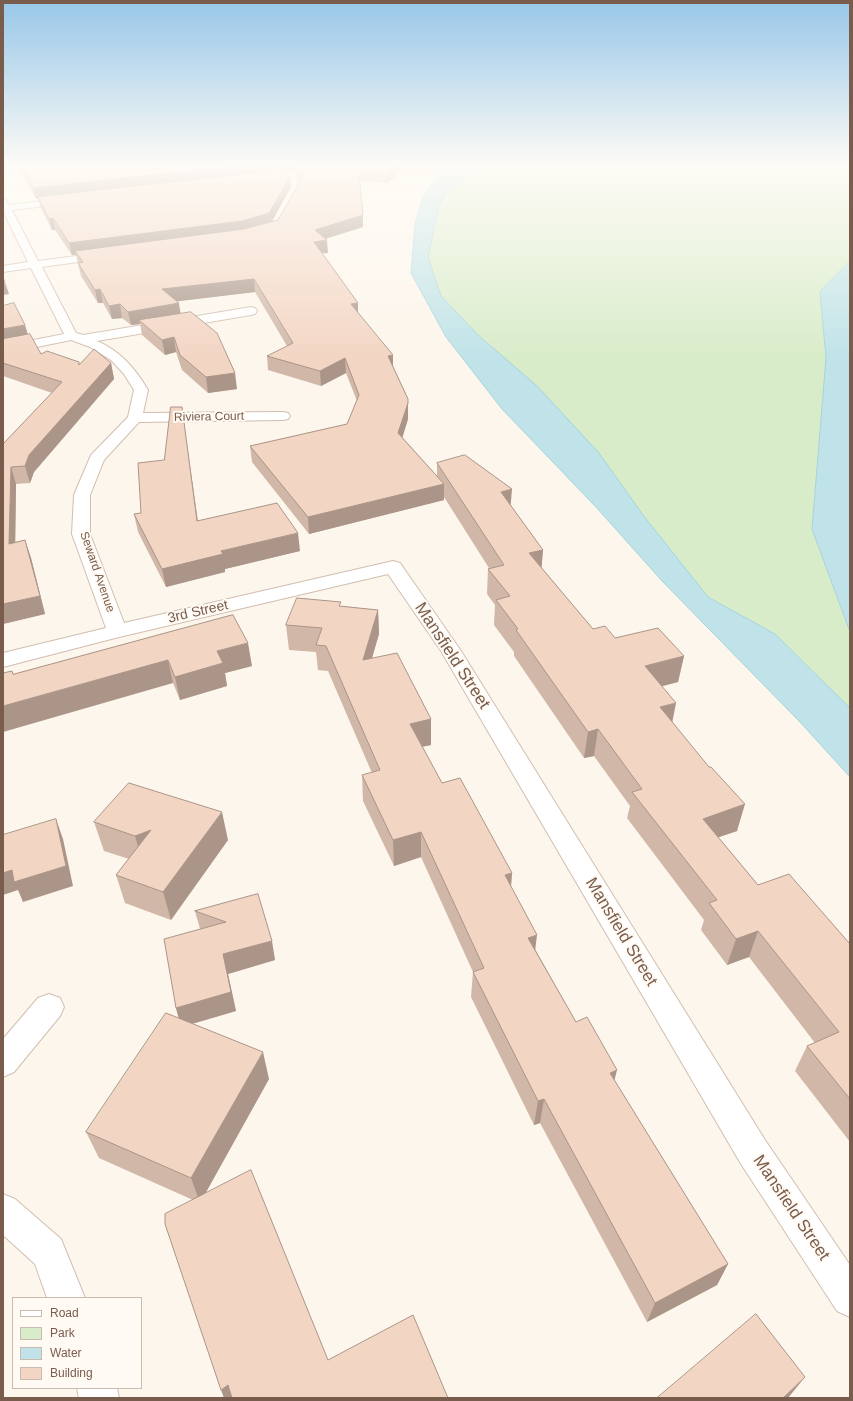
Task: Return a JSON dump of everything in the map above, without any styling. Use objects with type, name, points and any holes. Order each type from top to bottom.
[{"type":"street","points":[[17,230],[77,338],[108,352],[127,367],[141,390],[135,418]]},
{"type":"street","points":[[3,269],[121,254]]},
{"type":"street","points":[[3,350],[251,311]]},
{"type":"street","name":"Riviera Court","points":[[135,418],[283,416]]},
{"type":"street","name":"Seward Avenue","points":[[117,631],[81,534],[82,495],[97,458],[135,418]]},
{"type":"street","name":"3rd Street","points":[[3,660],[117,631],[393,567]]},
{"type":"street","name":"Mansfield Street","points":[[393,567],[451,651],[753,1152],[850,1298]]},
{"type":"street","points":[[3,1062],[49,1006]]},
{"type":"street","points":[[3,1211],[48,1252],[66,1297]]},
{"type":"green space","points":[[434,230],[850,230],[850,261],[820,292],[826,358],[812,529],[850,632],[850,708],[775,634],[708,597],[643,515],[599,453],[478,335],[441,296],[428,257]]},
{"type":"water","points":[[414,230],[434,230],[428,257],[441,296],[478,335],[537,386],[599,453],[643,515],[708,597],[775,634],[850,708],[850,777],[799,721],[663,582],[596,507],[502,409],[446,337],[411,273]]},
{"type":"water","points":[[850,261],[850,632],[812,529],[826,358],[820,292]]},
{"type":"building","points":[[61,230],[168,230],[69,243]]},
{"type":"building","points":[[233,230],[315,230],[327,240],[314,242],[358,303],[351,304],[393,355],[388,356],[408,399],[398,433],[444,484],[308,517],[250,446],[347,424],[359,395],[345,358],[320,371],[267,356],[293,343],[254,279],[162,289],[179,303],[128,312],[120,304],[109,306],[100,289],[95,290],[78,263],[83,262],[75,251]]},
{"type":"building","points":[[14,303],[25,325],[3,329],[3,306]]},
{"type":"building","points":[[191,312],[217,333],[235,373],[206,377],[180,355],[174,337],[162,340],[139,320]]},
{"type":"building","points":[[30,334],[41,354],[47,351],[79,362],[79,365],[94,349],[111,363],[29,455],[25,466],[11,467],[9,544],[25,540],[40,596],[3,604],[3,444],[62,382],[3,363],[3,339]]},
{"type":"building","points":[[171,407],[182,407],[197,521],[277,503],[298,533],[221,551],[223,554],[162,569],[134,514],[141,513],[138,463],[164,460]]},
{"type":"building","points":[[465,455],[512,489],[501,492],[543,550],[529,553],[593,629],[605,626],[615,638],[658,628],[684,656],[645,666],[676,703],[660,707],[709,767],[711,767],[745,804],[703,819],[758,885],[789,874],[850,944],[850,1099],[807,1046],[839,1032],[758,931],[736,939],[709,903],[717,900],[632,792],[642,789],[598,729],[588,732],[516,630],[518,629],[496,600],[510,596],[488,569],[504,565],[437,463]]},
{"type":"building","points":[[297,598],[341,602],[339,606],[378,610],[363,660],[397,653],[431,719],[410,724],[442,783],[460,778],[512,873],[505,875],[537,935],[528,938],[576,1022],[587,1017],[617,1070],[610,1073],[728,1264],[655,1303],[544,1099],[538,1101],[473,972],[484,968],[421,832],[393,840],[362,775],[380,770],[326,646],[316,645],[322,628],[286,625]]},
{"type":"building","points":[[233,615],[248,643],[217,651],[223,663],[175,677],[168,660],[3,706],[3,673],[12,671],[13,674]]},
{"type":"building","points":[[129,783],[222,812],[163,892],[116,875],[151,830],[135,836],[94,822]]},
{"type":"building","points":[[56,819],[66,866],[14,882],[12,870],[3,873],[3,835]]},
{"type":"building","points":[[258,894],[272,941],[223,954],[231,992],[176,1008],[164,939],[226,922],[195,911]]},
{"type":"building","points":[[166,1013],[263,1052],[191,1178],[86,1132]]},
{"type":"building","points":[[251,1170],[328,1360],[413,1315],[448,1398],[232,1398],[228,1385],[221,1390],[165,1224],[165,1214]]},
{"type":"building","points":[[756,1314],[805,1377],[783,1398],[657,1398]]}]
